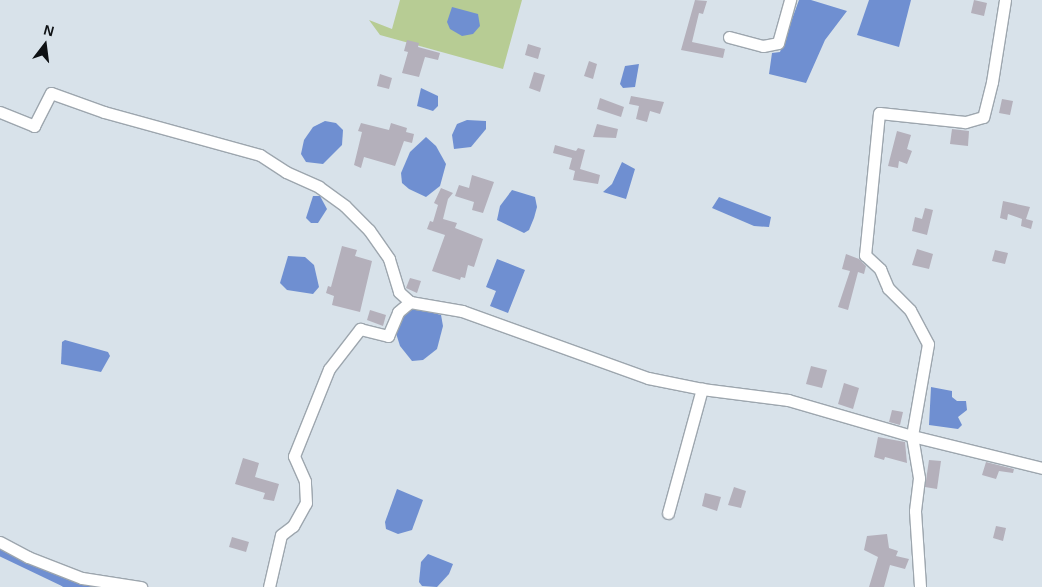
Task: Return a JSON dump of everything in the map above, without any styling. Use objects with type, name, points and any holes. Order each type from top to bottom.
[{"type":"street","points":[[730,37],[763,46],[778,43],[790,0]]},
{"type":"street","points":[[920,587],[915,511],[919,478],[912,436],[928,344],[910,310],[888,288],[880,268],[864,255],[879,113],[965,122],[983,117],[992,82],[1005,0]]},
{"type":"street","points":[[0,112],[34,126],[51,93],[104,112],[260,155],[286,172],[319,186],[351,212],[369,230],[388,259],[399,292],[410,302],[462,311],[648,378],[702,389],[788,400],[912,436],[1042,468]]},
{"type":"street","points":[[269,587],[281,535],[293,526],[306,503],[305,481],[294,456],[329,369],[360,329],[388,336],[398,312],[410,302]]},
{"type":"street","points":[[668,513],[702,389]]},
{"type":"street","points":[[0,542],[28,557],[82,578],[141,587]]},
{"type":"green space","points":[[400,0],[522,0],[503,69],[380,35],[369,20],[392,29]]},
{"type":"water","points":[[799,0],[811,0],[847,11],[825,40],[806,83],[769,74],[772,53],[780,52]]},
{"type":"water","points":[[869,0],[911,0],[899,47],[857,35]]},
{"type":"water","points":[[452,7],[478,14],[480,26],[473,34],[462,36],[450,29],[447,22]]},
{"type":"water","points":[[639,64],[635,87],[623,88],[620,84],[625,66]]},
{"type":"water","points":[[421,88],[438,96],[438,106],[433,111],[417,106]]},
{"type":"water","points":[[467,120],[486,121],[486,129],[471,147],[454,149],[452,135],[457,124]]},
{"type":"water","points":[[325,121],[336,123],[343,130],[342,145],[323,164],[306,162],[301,154],[304,140],[313,127]]},
{"type":"water","points":[[426,137],[436,146],[446,164],[440,186],[426,197],[409,189],[402,183],[401,173],[410,152]]},
{"type":"water","points":[[622,162],[635,169],[626,199],[603,192],[612,184]]},
{"type":"water","points":[[512,190],[535,197],[537,207],[534,218],[529,230],[524,233],[497,220],[500,206]]},
{"type":"water","points":[[313,196],[320,196],[327,209],[318,223],[311,223],[306,218]]},
{"type":"water","points":[[719,197],[771,217],[769,227],[754,226],[712,208]]},
{"type":"water","points":[[288,256],[305,257],[314,265],[319,287],[313,294],[287,290],[280,283]]},
{"type":"water","points":[[497,259],[525,270],[508,313],[490,306],[496,291],[486,287]]},
{"type":"water","points":[[408,306],[441,315],[443,326],[437,349],[423,360],[412,361],[400,346],[395,330]]},
{"type":"water","points":[[65,340],[108,352],[110,356],[101,372],[61,364],[62,342]]},
{"type":"water","points":[[931,387],[952,391],[952,397],[957,401],[966,401],[967,410],[958,417],[962,425],[958,429],[929,425]]},
{"type":"water","points":[[397,489],[423,500],[412,530],[398,534],[386,529],[385,522]]},
{"type":"water","points":[[428,554],[453,564],[449,574],[437,587],[422,586],[419,582],[421,562]]},
{"type":"building","points":[[695,0],[707,1],[703,14],[699,13],[692,42],[725,49],[723,58],[681,50]]},
{"type":"building","points":[[974,0],[987,3],[984,16],[971,13]]},
{"type":"building","points":[[407,40],[419,43],[418,47],[440,53],[438,60],[425,57],[419,77],[402,73],[408,52],[404,51]]},
{"type":"building","points":[[528,44],[541,48],[538,59],[525,55]]},
{"type":"building","points":[[589,61],[597,64],[593,79],[584,76]]},
{"type":"building","points":[[534,72],[545,75],[540,92],[529,88]]},
{"type":"building","points":[[380,74],[392,78],[389,89],[377,86]]},
{"type":"building","points":[[631,96],[664,102],[660,114],[650,111],[647,122],[636,119],[639,106],[629,104]]},
{"type":"building","points":[[600,98],[624,107],[621,117],[597,109]]},
{"type":"building","points":[[1002,99],[1013,101],[1010,115],[999,113]]},
{"type":"building","points":[[361,123],[389,130],[391,123],[407,128],[406,132],[414,134],[412,143],[404,141],[395,166],[364,157],[361,168],[354,165],[362,132],[358,131]]},
{"type":"building","points":[[597,124],[618,129],[616,138],[593,137]]},
{"type":"building","points":[[952,129],[969,131],[968,146],[950,144]]},
{"type":"building","points":[[897,131],[911,135],[907,149],[912,151],[907,164],[899,161],[898,168],[888,166]]},
{"type":"building","points":[[555,145],[576,151],[578,148],[585,150],[580,169],[600,175],[598,184],[573,180],[575,171],[569,169],[572,158],[553,153]]},
{"type":"building","points":[[472,175],[494,182],[483,213],[472,210],[474,202],[455,196],[459,185],[469,188]]},
{"type":"building","points":[[441,188],[453,193],[448,199],[443,219],[457,223],[455,228],[483,239],[474,267],[468,265],[465,278],[461,277],[460,280],[432,271],[445,235],[427,229],[430,221],[433,222],[438,205],[434,203]]},
{"type":"building","points":[[1003,201],[1030,207],[1026,219],[1033,221],[1031,229],[1021,226],[1022,219],[1008,214],[1007,220],[1000,218]]},
{"type":"building","points":[[925,208],[933,210],[927,235],[912,231],[915,217],[922,219]]},
{"type":"building","points":[[342,246],[357,250],[355,256],[372,261],[360,312],[332,305],[334,296],[326,293],[328,286],[331,287]]},
{"type":"building","points":[[917,249],[933,254],[929,269],[912,265]]},
{"type":"building","points":[[995,250],[1008,253],[1005,264],[992,261]]},
{"type":"building","points":[[846,254],[859,259],[866,266],[864,274],[858,272],[848,310],[838,307],[850,271],[842,269]]},
{"type":"building","points":[[410,278],[421,281],[417,293],[406,288]]},
{"type":"building","points":[[370,310],[386,315],[383,326],[367,320]]},
{"type":"building","points":[[811,366],[827,370],[822,388],[806,384]]},
{"type":"building","points":[[844,383],[859,388],[853,409],[838,404]]},
{"type":"building","points":[[892,410],[903,412],[900,425],[889,422]]},
{"type":"building","points":[[878,437],[905,442],[907,463],[885,457],[884,460],[874,457]]},
{"type":"building","points":[[243,458],[259,463],[255,477],[279,484],[274,501],[263,499],[265,493],[235,484]]},
{"type":"building","points":[[929,460],[941,461],[937,489],[925,487]]},
{"type":"building","points":[[986,462],[1014,469],[1013,473],[999,471],[996,479],[982,475]]},
{"type":"building","points":[[734,487],[746,491],[741,508],[728,505]]},
{"type":"building","points":[[705,493],[721,497],[717,511],[702,506]]},
{"type":"building","points":[[996,526],[1006,528],[1003,541],[993,538]]},
{"type":"building","points":[[887,534],[889,548],[898,551],[896,556],[909,559],[905,569],[890,565],[884,587],[869,587],[878,557],[864,550],[867,536]]},
{"type":"building","points":[[232,537],[249,542],[246,552],[229,547]]},
{"type":"waterway","points":[[0,551],[65,582],[88,587]]}]
